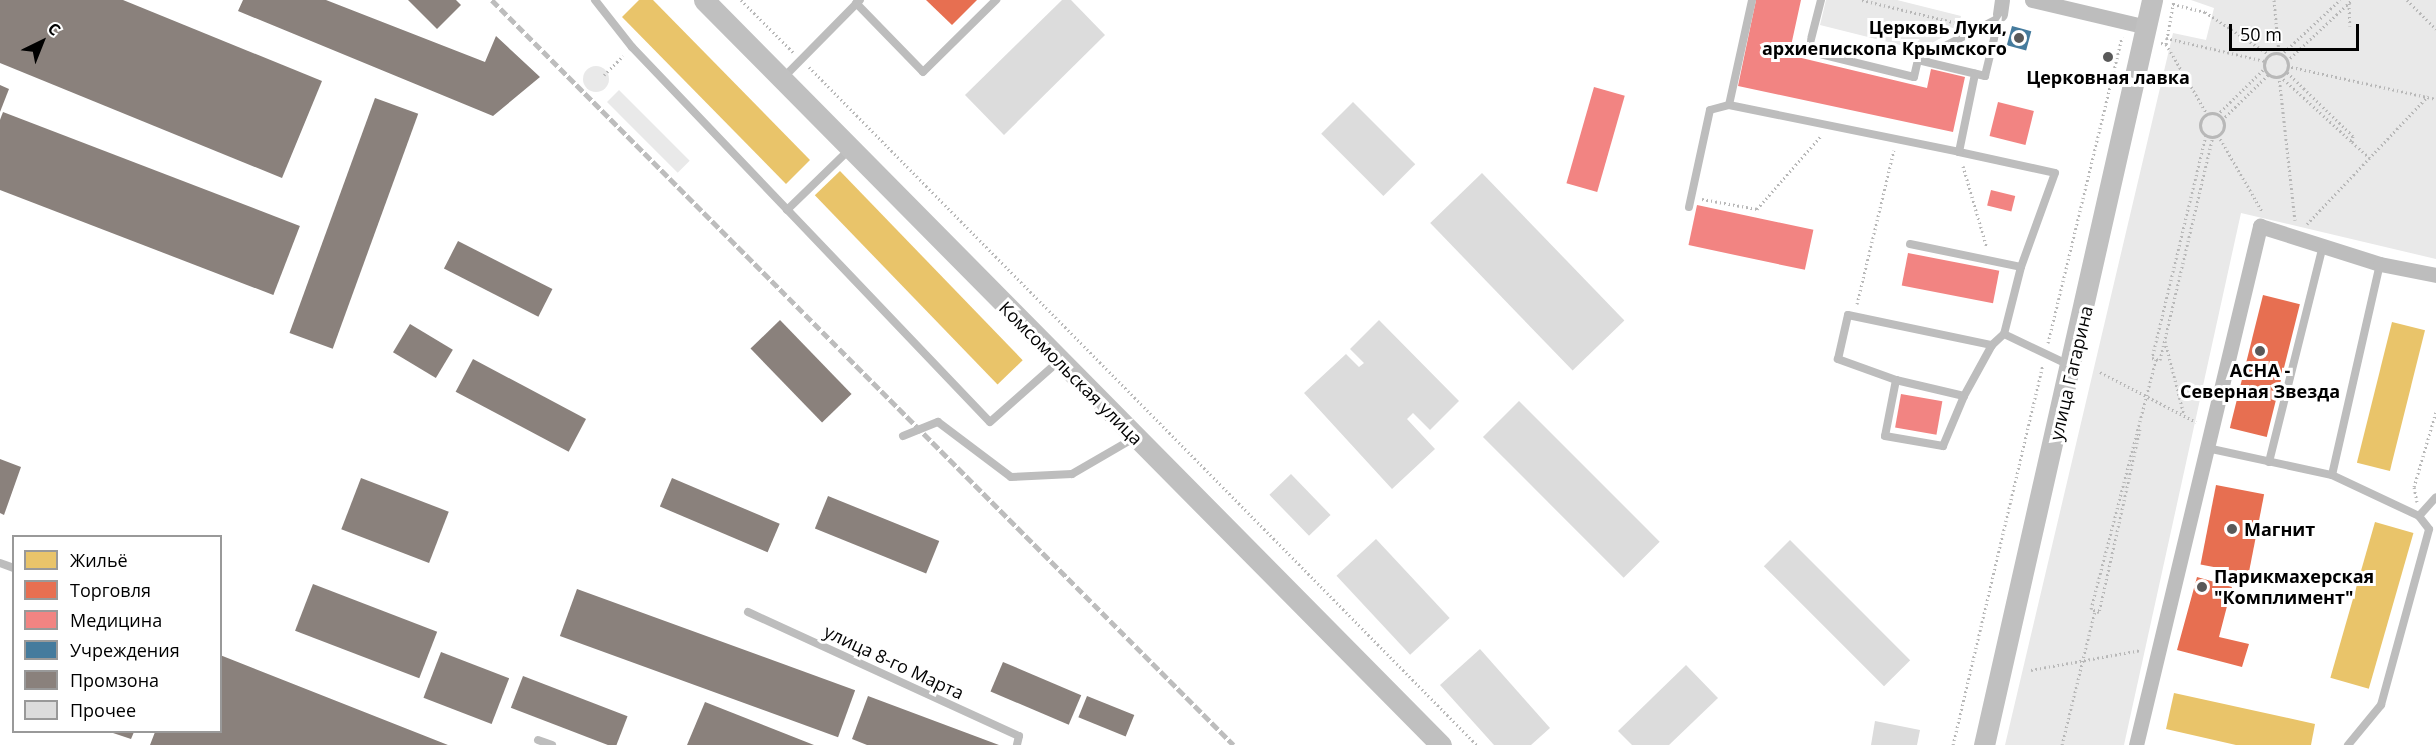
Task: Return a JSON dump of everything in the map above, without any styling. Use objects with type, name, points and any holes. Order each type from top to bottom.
[{"type":"street","name":"Комсомольская улица","points":[[704,0],[849,150],[1441,745]]},
{"type":"street","points":[[2032,0],[2147,27]]},
{"type":"street","name":"улица Гагарина","points":[[1984,745],[2073,367],[2152,0]]},
{"type":"street","points":[[2138,745],[2159,647],[2260,226],[2380,264],[2436,275]]},
{"type":"lane","points":[[595,0],[632,47],[990,422],[1059,361]]},
{"type":"lane","points":[[781,80],[858,2],[923,72],[996,0]]},
{"type":"lane","points":[[1729,105],[1752,0]]},
{"type":"lane","points":[[1821,0],[1808,51],[1914,77],[1918,60]]},
{"type":"lane","points":[[1918,60],[1980,29],[2000,10]]},
{"type":"lane","points":[[1918,60],[1985,76],[2000,10]]},
{"type":"lane","points":[[1959,152],[1975,74]]},
{"type":"lane","points":[[1689,207],[1710,110],[1729,105],[2055,173],[2021,267],[2004,334],[1992,345],[1964,396],[1943,446],[1885,436],[1896,380]]},
{"type":"lane","points":[[787,210],[849,150]]},
{"type":"lane","points":[[1910,244],[2021,267]]},
{"type":"lane","points":[[2269,462],[2323,246]]},
{"type":"lane","points":[[2332,475],[2380,264]]},
{"type":"lane","points":[[1964,396],[1896,380],[1838,359],[1848,315],[1992,345]]},
{"type":"lane","points":[[2004,334],[2073,367]]},
{"type":"lane","points":[[903,436],[938,422],[1011,477],[1072,474],[1136,438]]},
{"type":"lane","points":[[2207,448],[2332,475],[2419,516],[2429,529],[2381,705],[2348,745]]},
{"type":"lane","points":[[2419,516],[2436,497]]},
{"type":"lane","name":"улица 8-го Марта","points":[[748,612],[1019,736],[1017,745]]},
{"type":"lane","points":[[538,740],[552,745]]},
{"type":"path","points":[[741,0],[1477,745]]},
{"type":"path","points":[[1862,0],[1980,29]]},
{"type":"path","points":[[2174,0],[2205,12],[2270,55],[2280,54],[2340,0]]},
{"type":"path","points":[[2274,0],[2280,54],[2287,63],[2436,99]]},
{"type":"path","points":[[2407,0],[2436,29]]},
{"type":"path","points":[[2350,26],[2351,1]]},
{"type":"path","points":[[2279,76],[2286,71],[2287,63],[2351,1]]},
{"type":"path","points":[[1953,745],[2123,33]]},
{"type":"path","points":[[2166,38],[2265,61]]},
{"type":"path","points":[[2166,44],[2207,114]]},
{"type":"path","points":[[604,75],[632,47]]},
{"type":"path","points":[[2270,55],[2265,61],[2265,68],[2269,74],[2279,76],[2370,158]]},
{"type":"path","points":[[2217,115],[2265,68]]},
{"type":"path","points":[[2286,71],[2353,136],[2352,142]]},
{"type":"path","points":[[2156,359],[2165,339],[2215,136],[2222,120],[2269,74]]},
{"type":"path","points":[[2279,76],[2296,224]]},
{"type":"path","points":[[2305,227],[2428,96]]},
{"type":"path","points":[[2207,114],[2217,115],[2222,120]]},
{"type":"path","points":[[2060,745],[2096,611],[2140,429],[2206,135],[2200,126],[2207,114]]},
{"type":"path","points":[[1691,196],[1757,209],[1830,126]]},
{"type":"path","points":[[2206,135],[2215,136]]},
{"type":"path","points":[[2215,136],[2273,230]]},
{"type":"path","points":[[1854,317],[1897,140]]},
{"type":"path","points":[[1959,152],[1991,260]]},
{"type":"path","points":[[2165,339],[2184,415]]},
{"type":"path","points":[[2100,372],[2184,415],[2210,433]]},
{"type":"path","points":[[2419,516],[2414,487],[2436,412]]},
{"type":"path","points":[[2096,611],[2091,609],[2135,427],[2140,429]]},
{"type":"path","points":[[2031,670],[2159,647]]},
{"type":"shaded area","points":[[1826,0],[1897,0],[1961,16],[1958,28],[1920,50],[1820,25]]},
{"type":"shaded area","points":[[2191,0],[2436,0],[2436,259],[2241,213],[2124,745],[2005,745],[2173,33],[2206,40],[2214,8]]},
{"type":"shaded area","points":[[596,66],[605,70],[609,79],[605,88],[596,92],[587,88],[583,79],[587,70]]},
{"type":"shaded area","points":[[619,90],[690,161],[678,173],[607,102]]},
{"type":"building: Жильё","points":[[639,0],[653,0],[810,160],[786,184],[622,17]]},
{"type":"building: Жильё","points":[[840,171],[1023,360],[998,384],[815,195]]},
{"type":"building: Жильё","points":[[2392,322],[2425,330],[2390,471],[2357,463]]},
{"type":"building: Жильё","points":[[2375,522],[2413,533],[2369,689],[2330,678]]},
{"type":"building: Жильё","points":[[2174,693],[2315,724],[2311,745],[2236,745],[2166,729]]},
{"type":"building: Торговля","points":[[926,0],[977,0],[952,25]]},
{"type":"building: Торговля","points":[[2263,295],[2300,304],[2267,437],[2230,428]]},
{"type":"building: Торговля","name":"Магнит","points":[[2216,485],[2264,494],[2249,574],[2201,565]]},
{"type":"building: Торговля","points":[[2197,577],[2232,587],[2219,637],[2249,644],[2242,667],[2177,650]]},
{"type":"building: Медицина","points":[[1756,0],[1801,0],[1789,55],[1927,88],[1931,69],[1965,77],[1953,132],[1738,86]]},
{"type":"building: Медицина","points":[[1594,87],[1625,96],[1597,192],[1566,183]]},
{"type":"building: Медицина","points":[[1998,102],[2034,111],[2025,145],[1990,136]]},
{"type":"building: Медицина","points":[[1991,190],[2015,196],[2011,212],[1987,206]]},
{"type":"building: Медицина","points":[[1697,205],[1813,230],[1805,270],[1688,245]]},
{"type":"building: Медицина","points":[[1908,253],[1999,271],[1993,303],[1902,285]]},
{"type":"building: Медицина","points":[[1901,394],[1942,401],[1936,435],[1895,427]]},
{"type":"building: Учреждения","name":"Церковь Луки, архиепископа Крымского","points":[[2012,26],[2031,31],[2026,50],[2007,45]]},
{"type":"building: Промзона","points":[[0,0],[123,0],[322,81],[282,178],[0,63]]},
{"type":"building: Промзона","points":[[243,0],[326,0],[485,62],[496,36],[540,77],[493,116],[238,11]]},
{"type":"building: Промзона","points":[[408,0],[456,0],[461,5],[437,29]]},
{"type":"building: Промзона","points":[[0,85],[9,89],[0,112]]},
{"type":"building: Промзона","points":[[375,98],[418,114],[333,349],[289,333]]},
{"type":"building: Промзона","points":[[3,112],[300,226],[273,295],[0,190],[0,120]]},
{"type":"building: Промзона","points":[[458,241],[552,289],[538,317],[444,269]]},
{"type":"building: Промзона","points":[[780,320],[852,394],[822,423],[751,348]]},
{"type":"building: Промзона","points":[[410,324],[453,350],[436,378],[393,352]]},
{"type":"building: Промзона","points":[[473,359],[586,419],[569,452],[456,392]]},
{"type":"building: Промзона","points":[[0,459],[21,467],[4,515],[0,513]]},
{"type":"building: Промзона","points":[[361,478],[449,512],[429,563],[341,529]]},
{"type":"building: Промзона","points":[[672,478],[780,524],[768,552],[660,507]]},
{"type":"building: Промзона","points":[[828,496],[939,541],[926,573],[815,528]]},
{"type":"building: Промзона","points":[[313,584],[437,632],[419,678],[295,631]]},
{"type":"building: Промзона","points":[[577,589],[855,690],[838,737],[560,636]]},
{"type":"building: Промзона","points":[[441,652],[509,678],[492,724],[423,698]]},
{"type":"building: Промзона","points":[[222,656],[448,745],[150,745],[155,733],[222,733]]},
{"type":"building: Промзона","points":[[1003,662],[1081,695],[1069,725],[990,691]]},
{"type":"building: Промзона","points":[[523,676],[628,716],[616,745],[608,745],[511,708]]},
{"type":"building: Промзона","points":[[868,696],[999,745],[867,745],[852,739]]},
{"type":"building: Промзона","points":[[1087,696],[1134,715],[1126,736],[1078,717]]},
{"type":"building: Промзона","points":[[705,702],[814,745],[687,745]]},
{"type":"building: Промзона","points":[[113,733],[134,733],[131,739]]},
{"type":"building: Прочее","points":[[1062,0],[1071,0],[1105,35],[1004,135],[965,95]]},
{"type":"building: Прочее","points":[[1353,102],[1415,164],[1383,196],[1321,134]]},
{"type":"building: Прочее","points":[[1482,173],[1624,320],[1573,370],[1430,223]]},
{"type":"building: Прочее","points":[[1379,320],[1459,401],[1430,430],[1413,413],[1407,419],[1435,449],[1392,489],[1304,393],[1346,354],[1359,367],[1364,363],[1350,349]]},
{"type":"building: Прочее","points":[[1519,401],[1660,542],[1624,578],[1483,437]]},
{"type":"building: Прочее","points":[[1291,474],[1331,515],[1309,536],[1269,495]]},
{"type":"building: Прочее","points":[[1376,539],[1450,618],[1410,655],[1337,576]]},
{"type":"building: Прочее","points":[[1790,540],[1910,660],[1884,686],[1764,566]]},
{"type":"building: Прочее","points":[[1480,649],[1550,728],[1531,745],[1494,745],[1440,685]]},
{"type":"building: Прочее","points":[[1686,665],[1718,698],[1669,745],[1632,745],[1618,731]]},
{"type":"building: Прочее","points":[[1875,721],[1920,730],[1917,745],[1871,745]]},
{"type":"railway","points":[[492,0],[1234,745]]},
{"type":"place","name":"Церковь Луки, архиепископа Крымского","points":[[2019,38]]},
{"type":"place","name":"Церковная лавка","points":[[2108,57]]},
{"type":"place","name":"АСНА - Северная Звезда","points":[[2260,351]]},
{"type":"place","name":"Магнит","points":[[2232,529]]},
{"type":"place","name":"Парикмахерская \"Комплимент\"","points":[[2202,587]]}]
